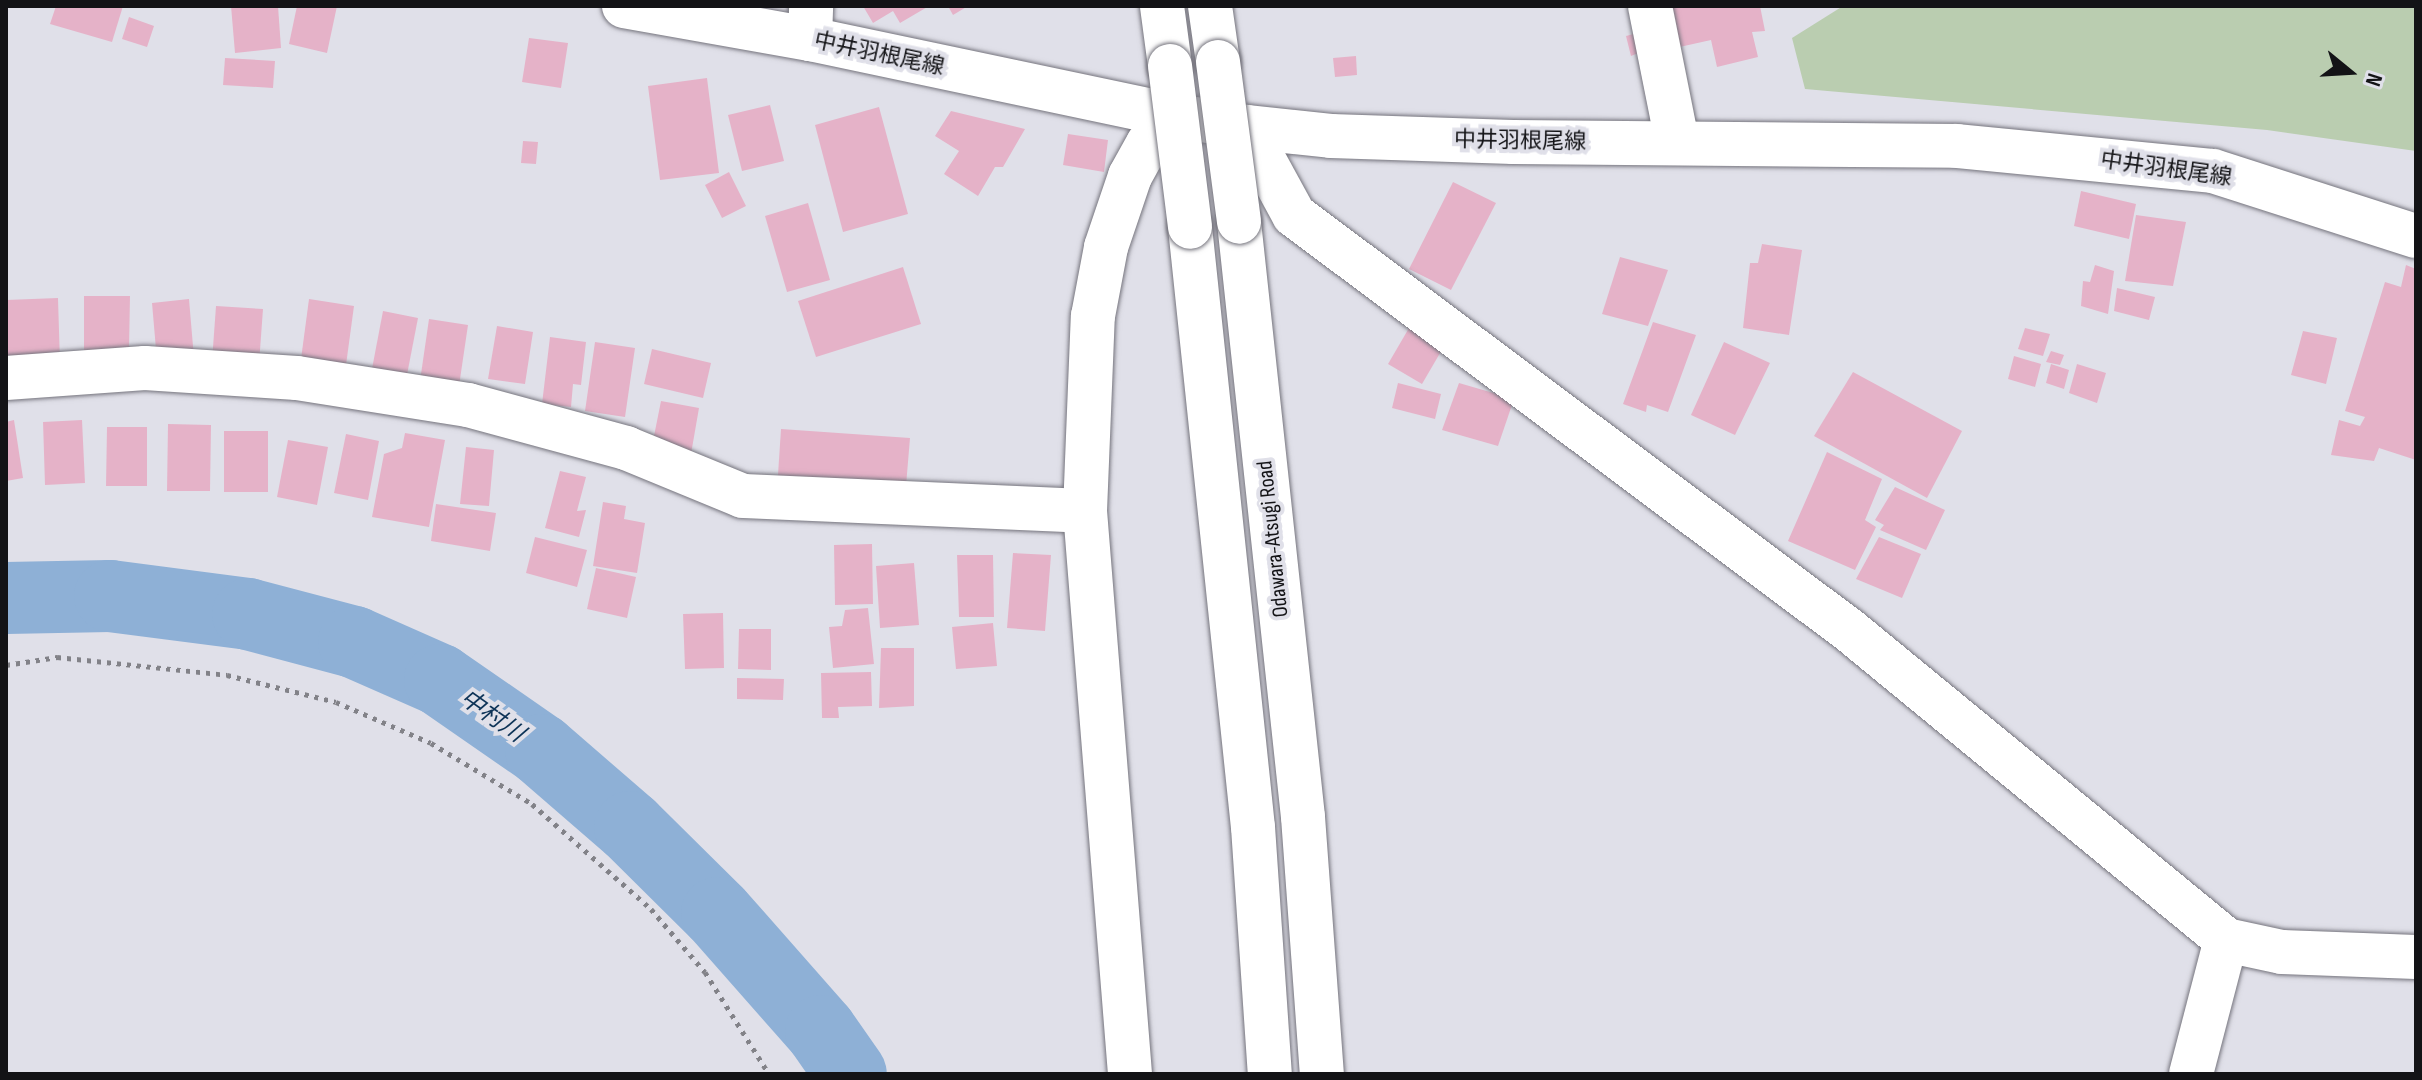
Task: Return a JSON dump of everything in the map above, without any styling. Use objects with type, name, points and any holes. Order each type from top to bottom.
[{"type":"main road","name":"中井羽根尾線","points":[[624,6],[810,23],[1176,116],[1246,127],[1331,136],[1513,142],[1677,141],[1957,146],[2213,171],[2416,236]]},
{"type":"main road","points":[[1162,6],[1190,227],[1253,827],[1270,1074]]},
{"type":"main road","name":"Odawara-Atsugi Road","points":[[1210,6],[1239,222],[1303,817],[1322,1074]]},
{"type":"main road","points":[[1650,6],[1677,141]]},
{"type":"main road","points":[[1130,1074],[1085,511],[1093,316],[1106,247],[1130,176],[1148,144],[1176,116]]},
{"type":"main road","points":[[1246,127],[1294,215],[1849,630],[2226,940],[2282,952],[2416,957]]},
{"type":"main road","points":[[6,378],[145,368],[297,378],[468,405],[626,448],[743,496],[1085,511]]},
{"type":"main road","points":[[2191,1074],[2226,940]]},
{"type":"path","points":[[6,665],[57,657],[227,675],[336,702],[431,743],[532,804],[651,909],[705,972],[769,1074]]},
{"type":"green space","points":[[1843,6],[2416,6],[2416,151],[2267,130],[1805,89],[1792,38]]},
{"type":"building","points":[[56,6],[123,6],[112,42],[50,24]]},
{"type":"building","points":[[231,6],[278,6],[281,48],[235,53]]},
{"type":"building","points":[[297,6],[337,6],[327,53],[289,44]]},
{"type":"building","points":[[863,6],[929,6],[900,23],[893,11],[873,23]]},
{"type":"building","points":[[948,6],[968,6],[953,15]]},
{"type":"building","points":[[1668,6],[1760,6],[1765,31],[1752,32],[1758,57],[1717,67],[1711,40],[1675,48]]},
{"type":"building","points":[[129,17],[154,26],[147,47],[122,39]]},
{"type":"building","points":[[1644,31],[1648,49],[1631,56],[1626,36]]},
{"type":"building","points":[[529,38],[568,43],[561,88],[522,82]]},
{"type":"building","points":[[1356,56],[1357,75],[1335,77],[1333,58]]},
{"type":"building","points":[[225,58],[275,61],[273,88],[223,85]]},
{"type":"building","points":[[707,78],[719,173],[660,180],[648,86]]},
{"type":"building","points":[[770,105],[784,161],[742,171],[728,115]]},
{"type":"building","points":[[879,107],[908,214],[843,232],[815,125]]},
{"type":"building","points":[[951,111],[1025,129],[1003,167],[995,167],[978,196],[944,174],[959,151],[935,136]]},
{"type":"building","points":[[1068,134],[1108,140],[1104,172],[1063,165]]},
{"type":"building","points":[[523,141],[538,142],[536,164],[521,163]]},
{"type":"building","points":[[729,172],[746,206],[722,218],[705,185]]},
{"type":"building","points":[[1453,182],[1496,203],[1451,290],[1409,269]]},
{"type":"building","points":[[2081,191],[2136,204],[2129,239],[2074,226]]},
{"type":"building","points":[[808,203],[830,280],[787,292],[765,216]]},
{"type":"building","points":[[2136,215],[2186,222],[2173,286],[2125,281]]},
{"type":"building","points":[[1762,244],[1802,250],[1789,335],[1743,328],[1750,263],[1758,263]]},
{"type":"building","points":[[1620,257],[1668,270],[1648,326],[1602,314]]},
{"type":"building","points":[[2095,265],[2114,271],[2108,314],[2081,306],[2083,281],[2090,282]]},
{"type":"building","points":[[2406,265],[2416,269],[2416,460],[2379,448],[2374,461],[2331,455],[2339,420],[2360,426],[2365,417],[2345,411],[2385,282],[2401,287]]},
{"type":"building","points":[[903,267],[921,324],[816,357],[798,301]]},
{"type":"building","points":[[2117,288],[2155,297],[2149,320],[2114,311]]},
{"type":"building","points":[[84,296],[130,296],[129,350],[84,361]]},
{"type":"building","points":[[58,298],[60,363],[8,364],[6,300]]},
{"type":"building","points":[[189,299],[194,358],[157,361],[152,303]]},
{"type":"building","points":[[309,299],[354,306],[346,365],[301,359]]},
{"type":"building","points":[[216,306],[263,309],[259,364],[212,361]]},
{"type":"building","points":[[383,311],[418,318],[406,380],[371,374]]},
{"type":"building","points":[[429,319],[468,325],[459,386],[420,381]]},
{"type":"building","points":[[1653,322],[1696,335],[1668,412],[1647,405],[1646,412],[1623,404]]},
{"type":"building","points":[[497,326],[533,332],[525,384],[488,379]]},
{"type":"building","points":[[1409,328],[1443,348],[1422,384],[1388,364]]},
{"type":"building","points":[[2025,328],[2050,334],[2043,356],[2018,349]]},
{"type":"building","points":[[2303,331],[2337,338],[2326,384],[2291,375]]},
{"type":"building","points":[[550,337],[586,342],[581,385],[573,384],[571,407],[542,404]]},
{"type":"building","points":[[595,342],[635,348],[625,417],[585,411]]},
{"type":"building","points":[[1724,342],[1770,363],[1735,435],[1691,415]]},
{"type":"building","points":[[652,349],[711,363],[703,398],[644,384]]},
{"type":"building","points":[[2051,351],[2064,355],[2060,365],[2046,362]]},
{"type":"building","points":[[2014,356],[2041,364],[2035,387],[2008,379]]},
{"type":"building","points":[[2051,364],[2069,370],[2064,389],[2046,383]]},
{"type":"building","points":[[2077,364],[2106,373],[2097,403],[2069,393]]},
{"type":"building","points":[[1853,372],[1962,431],[1927,498],[1814,436]]},
{"type":"building","points":[[1398,383],[1441,394],[1435,419],[1392,408]]},
{"type":"building","points":[[1459,383],[1514,399],[1498,446],[1442,430]]},
{"type":"building","points":[[661,401],[699,408],[691,454],[652,446]]},
{"type":"building","points":[[14,420],[23,478],[6,481],[6,422]]},
{"type":"building","points":[[82,420],[85,483],[45,485],[43,422]]},
{"type":"building","points":[[168,424],[211,425],[210,491],[167,491]]},
{"type":"building","points":[[107,427],[147,427],[147,486],[106,486]]},
{"type":"building","points":[[781,429],[910,438],[905,498],[777,490]]},
{"type":"building","points":[[224,431],[268,431],[268,492],[224,492]]},
{"type":"building","points":[[405,433],[445,440],[429,527],[372,517],[384,454],[402,448]]},
{"type":"building","points":[[346,434],[379,441],[368,500],[334,493]]},
{"type":"building","points":[[288,440],[328,447],[317,505],[277,497]]},
{"type":"building","points":[[466,447],[494,450],[489,506],[460,504]]},
{"type":"building","points":[[1827,452],[1882,479],[1865,520],[1876,527],[1855,570],[1788,541]]},
{"type":"building","points":[[560,471],[586,477],[577,511],[586,510],[579,537],[545,528]]},
{"type":"building","points":[[1895,487],[1945,510],[1926,550],[1880,530],[1884,525],[1875,520]]},
{"type":"building","points":[[603,502],[626,506],[624,519],[645,523],[637,573],[593,566]]},
{"type":"building","points":[[436,504],[496,513],[490,551],[431,541]]},
{"type":"building","points":[[535,537],[587,550],[577,587],[526,573]]},
{"type":"building","points":[[1879,537],[1921,554],[1902,598],[1856,579]]},
{"type":"building","points":[[872,544],[873,604],[835,605],[834,545]]},
{"type":"building","points":[[1013,553],[1051,555],[1045,631],[1007,628]]},
{"type":"building","points":[[957,555],[993,555],[994,617],[959,617]]},
{"type":"building","points":[[914,563],[919,625],[880,628],[876,566]]},
{"type":"building","points":[[596,568],[636,577],[627,618],[587,609]]},
{"type":"building","points":[[868,608],[874,664],[833,668],[829,627],[842,626],[845,610]]},
{"type":"building","points":[[723,613],[724,668],[685,669],[683,614]]},
{"type":"building","points":[[993,623],[997,666],[956,669],[952,627]]},
{"type":"building","points":[[739,629],[771,629],[771,670],[738,669]]},
{"type":"building","points":[[881,648],[914,648],[914,706],[879,708]]},
{"type":"building","points":[[871,672],[872,706],[838,707],[839,718],[822,718],[821,673]]},
{"type":"building","points":[[737,678],[784,679],[783,700],[737,699]]},
{"type":"waterway","name":"中村川","points":[[6,598],[110,596],[248,614],[354,642],[440,680],[541,750],[630,827],[717,913],[821,1031],[851,1074]]}]
